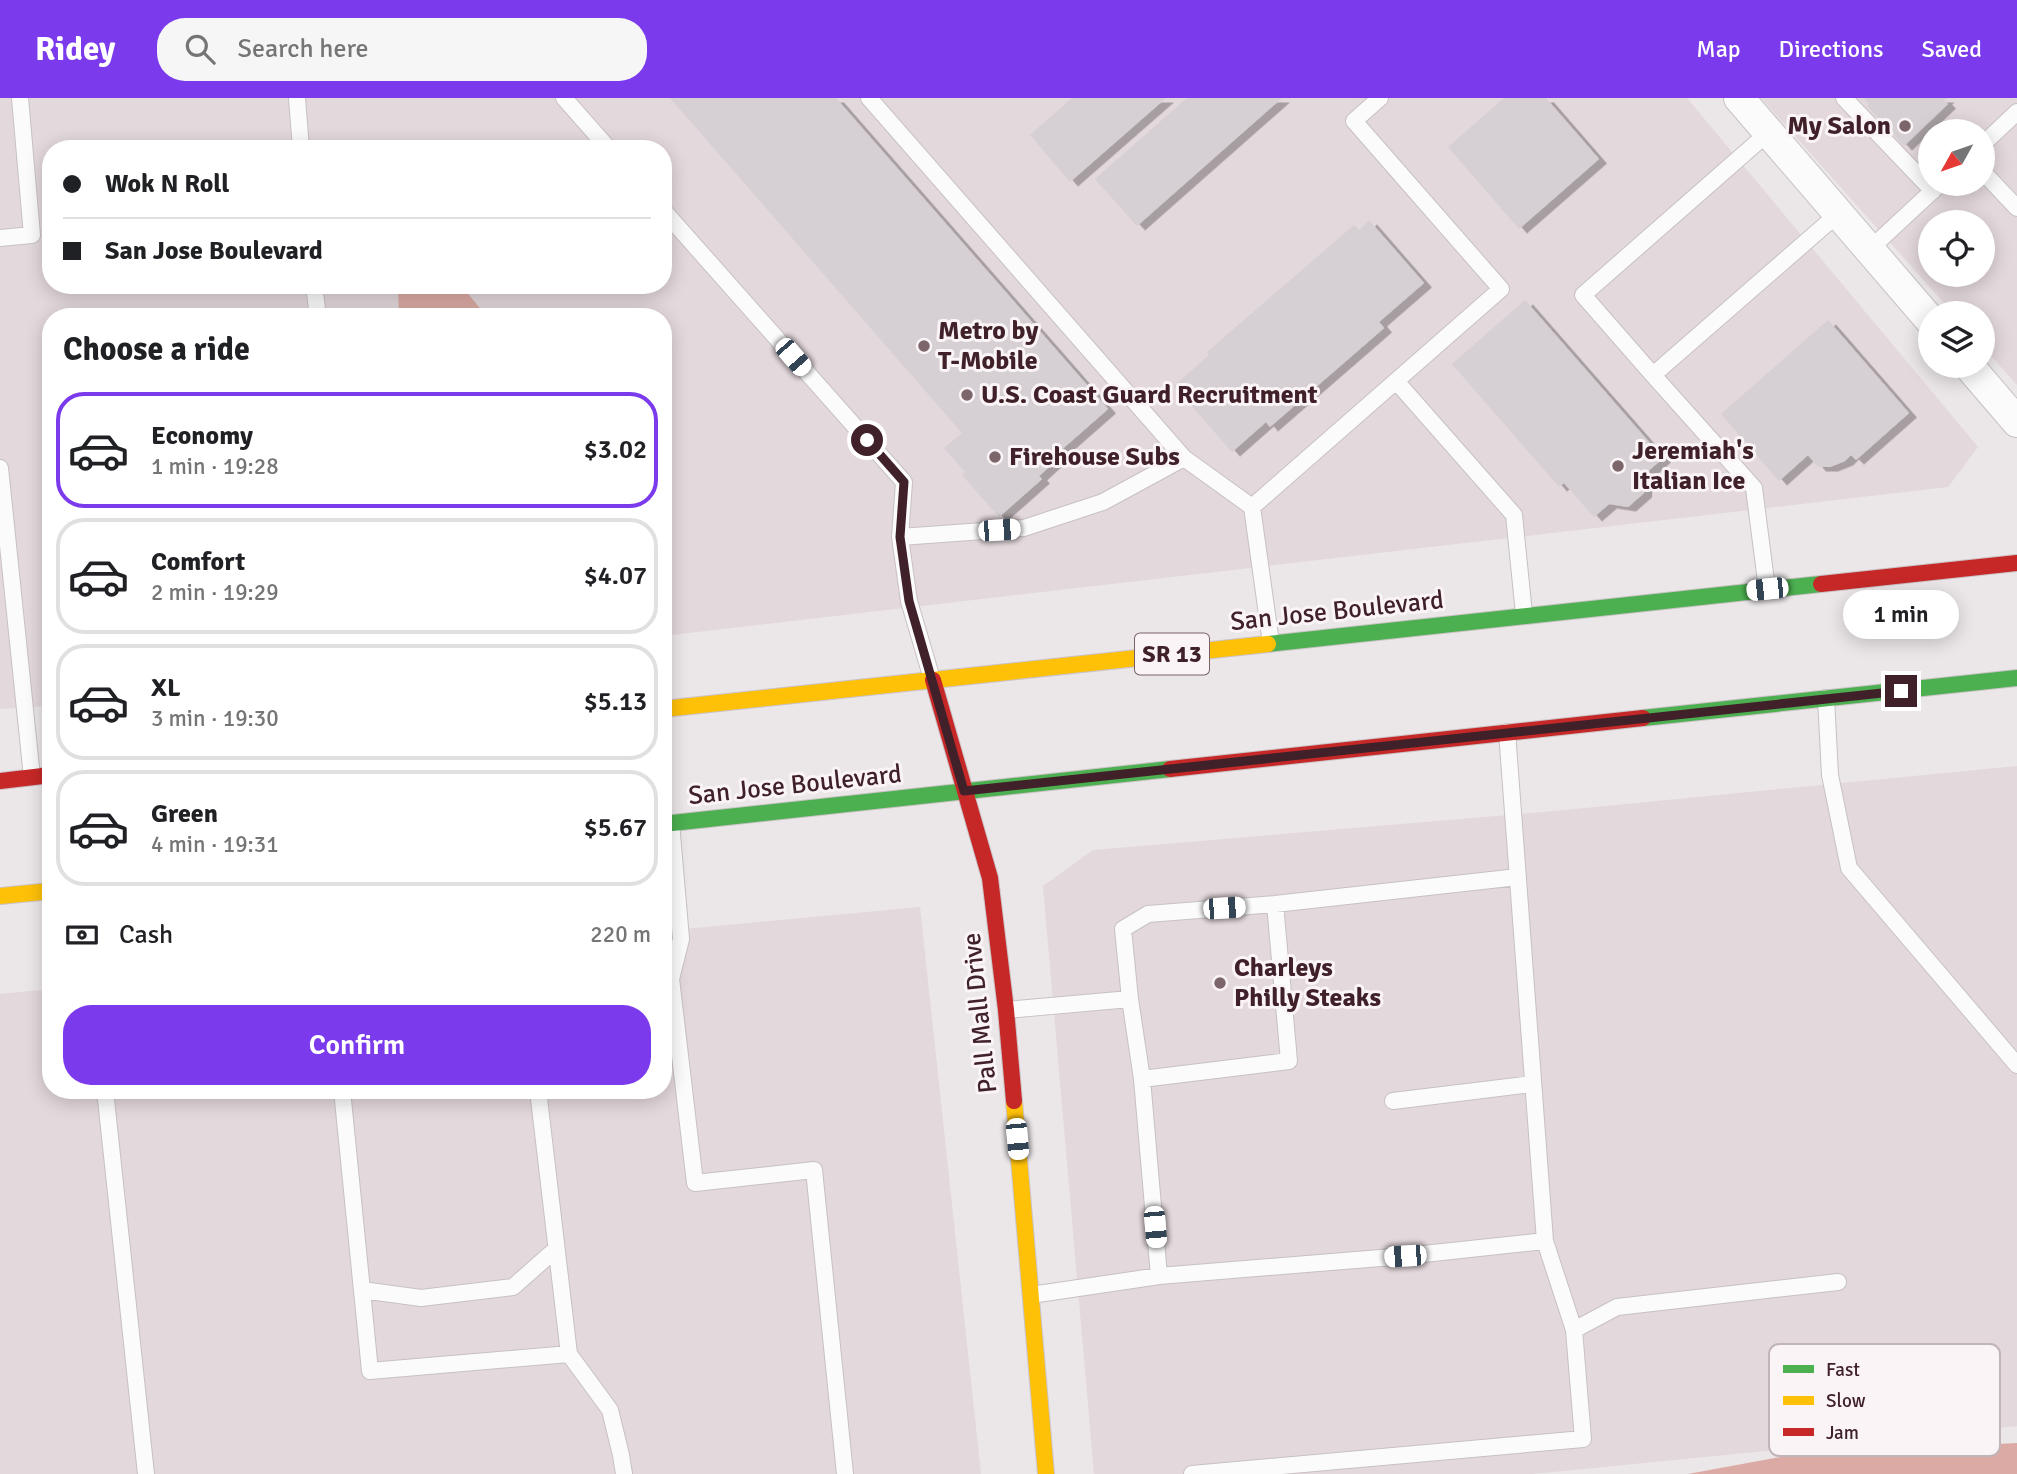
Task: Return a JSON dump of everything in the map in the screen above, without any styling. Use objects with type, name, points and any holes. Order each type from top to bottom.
[{"type":"main road","name":"San Jose Boulevard","points":[[672,708],[1524,614],[2017,563]]},
{"type":"main road","points":[[1983,682],[2000,666]]},
{"type":"main road","name":"San Jose Boulevard","points":[[672,822],[2017,678]]},
{"type":"main road","name":"Pall Mall Drive","points":[[933,680],[990,878],[1006,1010],[1045,1474]]},
{"type":"main road","points":[[0,781],[42,776]]},
{"type":"main road","points":[[0,896],[42,892]]},
{"type":"street","points":[[1739,98],[1918,306]]},
{"type":"street","points":[[1979,378],[2017,422]]},
{"type":"lane","points":[[0,238],[32,235],[20,98]]},
{"type":"lane","points":[[297,98],[300,140]]},
{"type":"lane","points":[[564,98],[601,140]]},
{"type":"lane","points":[[869,98],[1184,458],[1252,507],[1271,643]]},
{"type":"lane","points":[[1252,507],[1501,289],[1354,121],[1380,98]]},
{"type":"lane","points":[[1844,98],[1918,170]]},
{"type":"lane","points":[[1995,133],[2017,112]]},
{"type":"lane","points":[[1767,589],[1754,488],[1583,295],[1769,132]]},
{"type":"lane","points":[[1995,185],[2017,208]]},
{"type":"lane","points":[[1870,249],[1926,196]]},
{"type":"lane","points":[[1653,375],[1839,213]]},
{"type":"lane","points":[[672,220],[904,482],[900,537],[909,601],[933,680]]},
{"type":"lane","points":[[1396,382],[1514,515],[1524,614]]},
{"type":"lane","points":[[900,537],[1024,528],[1103,502],[1184,458]]},
{"type":"lane","points":[[0,468],[3,526],[32,777]]},
{"type":"lane","points":[[1826,698],[1830,775],[1849,868],[2017,1065]]},
{"type":"lane","points":[[1192,1474],[1583,1439],[1574,1330],[1545,1241],[1507,732]]},
{"type":"lane","points":[[672,864],[681,939],[672,975]]},
{"type":"lane","points":[[1159,1276],[1142,1079],[1123,929],[1148,914],[1275,904],[1518,877]]},
{"type":"lane","points":[[1142,1079],[1289,1061],[1275,904]]},
{"type":"lane","points":[[672,988],[695,1183],[814,1170],[845,1474]]},
{"type":"lane","points":[[1006,1010],[1130,999]]},
{"type":"lane","points":[[1393,1101],[1532,1084]]},
{"type":"lane","points":[[106,1099],[146,1474]]},
{"type":"lane","points":[[343,1099],[370,1371],[569,1354]]},
{"type":"lane","points":[[539,1099],[569,1354],[610,1410],[624,1474]]},
{"type":"lane","points":[[1031,1294],[1159,1276],[1405,1256],[1545,1241]]},
{"type":"lane","points":[[362,1290],[421,1298],[513,1287],[556,1250]]},
{"type":"lane","points":[[1574,1330],[1617,1307],[1838,1282]]},
{"type":"shaded area","points":[[0,98],[1687,98],[1978,447],[1948,487],[672,635],[672,308],[42,308],[42,707],[0,709]]},
{"type":"shaded area","points":[[1761,98],[2017,98],[2017,385],[1995,360],[1995,301],[1942,301],[1930,287],[1995,287],[1995,210],[1918,210],[1918,274]]},
{"type":"shaded area","points":[[398,294],[468,294],[480,308],[399,308]]},
{"type":"shaded area","points":[[2017,766],[2017,1426],[2000,1428],[2000,1344],[1769,1344],[1769,1451],[1533,1474],[1094,1474],[1043,886],[1093,850],[1544,812]]},
{"type":"shaded area","points":[[920,907],[981,1474],[0,1474],[0,994],[42,990],[42,1099],[672,1099],[672,930]]},
{"type":"shaded area","points":[[2017,1443],[2017,1474],[1688,1474],[1786,1456],[2000,1456],[2000,1444]]},
{"type":"building","points":[[670,98],[836,98],[1108,409],[1059,452],[1062,455],[1039,476],[1042,479],[999,517],[962,475],[965,472],[944,448],[962,433]]},
{"type":"building","points":[[1072,98],[1166,98],[1070,182],[1030,135]]},
{"type":"building","points":[[1187,98],[1282,98],[1137,226],[1095,179]]},
{"type":"building","points":[[1504,98],[1546,98],[1599,159],[1519,229],[1448,147]]},
{"type":"building","name":"My Salon","points":[[1863,98],[1947,98],[1944,100],[1948,104],[1932,119],[1918,119],[1918,133],[1904,146],[1867,106],[1869,104]]},
{"type":"building","points":[[1369,220],[1424,283],[1379,322],[1384,328],[1270,427],[1266,422],[1232,452],[1174,386],[1209,355],[1207,352],[1354,225],[1359,230]]},
{"type":"building","points":[[1525,300],[1663,458],[1645,474],[1644,493],[1628,507],[1609,504],[1594,517],[1564,483],[1559,487],[1452,364]]},
{"type":"building","points":[[1828,320],[1909,413],[1856,460],[1851,455],[1845,461],[1830,467],[1818,467],[1808,455],[1779,481],[1721,414]]},
{"type":"traffic: fast","points":[[1268,644],[1821,584]]},
{"type":"traffic: fast","points":[[1643,718],[2017,678]]},
{"type":"traffic: fast","points":[[672,823],[1170,769]]},
{"type":"traffic: slow","points":[[672,708],[1268,644]]},
{"type":"traffic: slow","points":[[0,896],[42,892]]},
{"type":"traffic: slow","points":[[1014,1101],[1046,1474]]},
{"type":"traffic: jam","points":[[1821,584],[2017,563]]},
{"type":"traffic: jam","points":[[933,680],[990,878],[1014,1101]]},
{"type":"traffic: jam","points":[[1170,769],[1643,718]]},
{"type":"traffic: jam","points":[[0,781],[42,776]]},
{"type":"place","name":"My Salon","points":[[1905,126]]},
{"type":"place","name":"Metro by T-Mobile","points":[[924,346]]},
{"type":"place","name":"U.S. Coast Guard Recruitment","points":[[967,395]]},
{"type":"place","name":"Firehouse Subs","points":[[995,457]]},
{"type":"place","name":"Jeremiah's Italian Ice","points":[[1618,466]]},
{"type":"place","name":"Charleys Philly Steaks","points":[[1220,983]]},
{"type":"route","points":[[867,440],[904,482],[900,537],[909,601],[964,791],[1901,691]]}]
